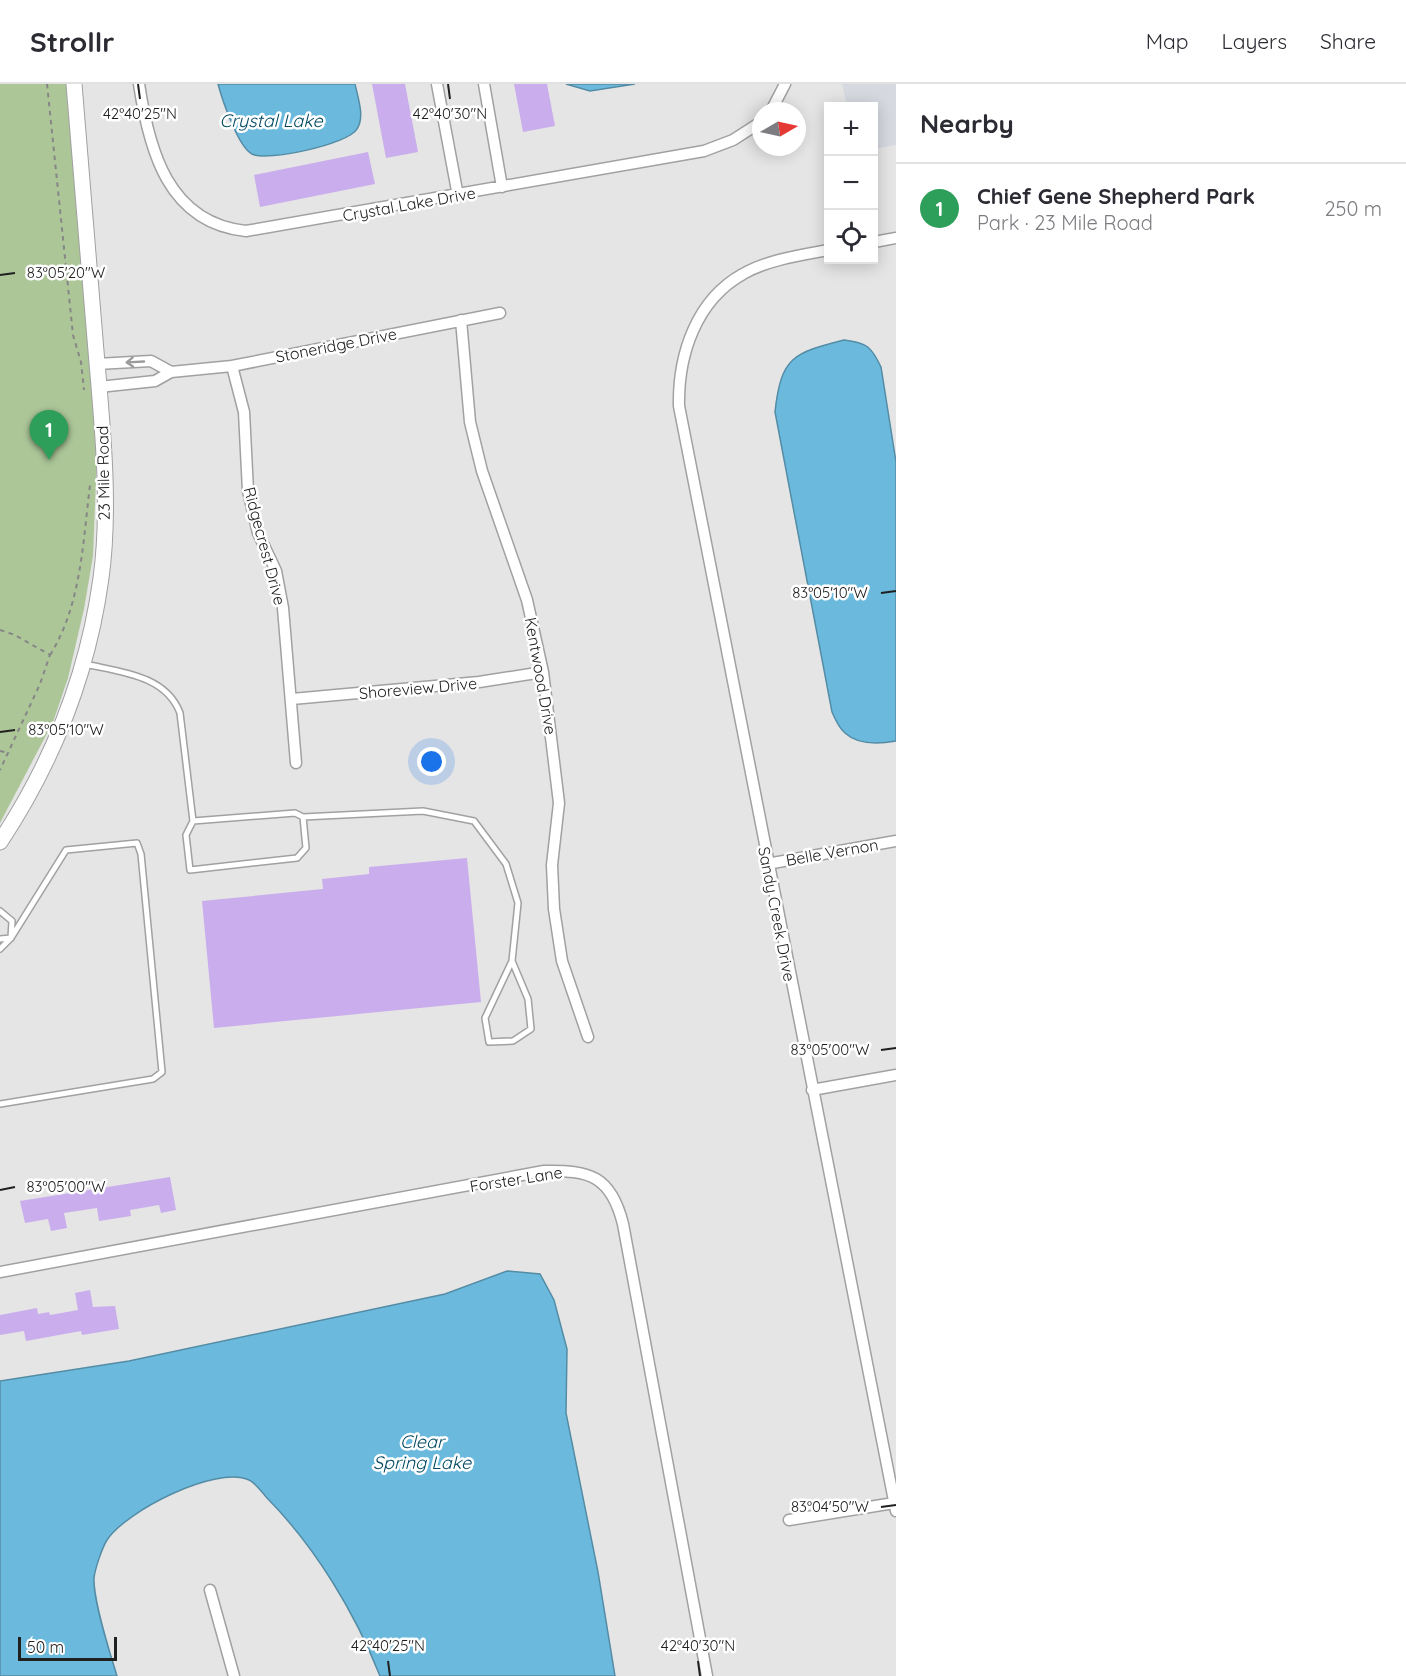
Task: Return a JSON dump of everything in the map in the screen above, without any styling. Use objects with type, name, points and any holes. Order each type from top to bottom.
[{"type":"main road","name":"23 Mile Road","points":[[0,842],[24,803],[60,735],[83,664],[100,586],[104,543],[103,430],[74,84]]},
{"type":"street","name":"Crystal Lake Drive","points":[[139,84],[144,119],[160,168],[173,189],[190,208],[218,226],[246,231],[458,196],[704,150],[733,140],[752,128]]},
{"type":"street","points":[[437,84],[458,196]]},
{"type":"street","points":[[484,84],[502,188]]},
{"type":"street","points":[[776,102],[785,84]]},
{"type":"street","points":[[878,241],[896,238]]},
{"type":"street","name":"Sandy Creek Drive","points":[[824,251],[744,273],[730,283],[699,318],[682,360],[679,384],[682,430],[895,1507]]},
{"type":"street","name":"Stoneridge Drive","points":[[99,387],[154,381],[171,372],[232,366],[500,313]]},
{"type":"street","name":"Kentwood Drive","points":[[461,320],[470,422],[482,471],[527,600],[543,672],[559,803],[552,865],[554,909],[562,961],[588,1037]]},
{"type":"street","name":"Stoneridge Drive","points":[[97,364],[151,362],[171,372]]},
{"type":"street","name":"Ridgecrest Drive","points":[[232,366],[244,412],[248,491],[258,533],[276,571],[283,608],[296,763]]},
{"type":"street","name":"Shoreview Drive","points":[[292,699],[479,682],[543,672]]},
{"type":"street","name":"Belle Vernon","points":[[767,864],[896,841]]},
{"type":"street","points":[[813,1090],[896,1075]]},
{"type":"street","name":"Forster Lane","points":[[0,1272],[544,1172],[576,1170],[602,1182],[617,1200],[623,1224],[707,1676]]},
{"type":"street","points":[[789,1520],[895,1507]]},
{"type":"street","points":[[210,1590],[234,1676]]},
{"type":"lane","points":[[83,664],[156,683],[175,699],[180,713],[193,821],[186,835],[190,870],[297,858],[306,848],[303,818]]},
{"type":"lane","points":[[193,821],[285,813],[295,813],[303,818],[423,811],[474,821],[506,864],[518,903],[512,961],[485,1018],[489,1042],[513,1041],[531,1029],[528,999],[512,961]]},
{"type":"lane","points":[[0,949],[11,938],[66,850],[136,843],[141,854],[162,1072],[153,1079],[0,1104]]},
{"type":"lane","points":[[0,911],[12,921],[11,938]]},
{"type":"lane","points":[[0,939],[11,938]]},
{"type":"path","points":[[47,84],[73,335],[81,362],[84,394]]},
{"type":"path","points":[[0,770],[45,673],[50,656],[65,631],[73,602],[91,478]]},
{"type":"path","points":[[0,630],[15,635],[50,656]]},
{"type":"path","points":[[0,751],[9,754]]},
{"type":"shaded area","points":[[842,84],[896,84],[896,145],[878,148],[878,102],[846,102]]},
{"type":"green space","points":[[0,84],[66,84],[98,430],[93,556],[84,609],[68,678],[53,722],[0,823]]},
{"type":"water","name":"Crystal Lake","points":[[218,84],[355,84],[360,107],[359,124],[351,135],[324,146],[273,156],[252,154],[236,133]]},
{"type":"water","points":[[566,84],[635,84],[590,91]]},
{"type":"water","points":[[844,340],[863,344],[871,350],[881,367],[896,462],[896,741],[890,742],[869,743],[850,737],[841,729],[832,712],[775,412],[781,379],[793,360],[813,349]]},
{"type":"water","name":"Clear Spring Lake","points":[[507,1271],[540,1274],[554,1300],[567,1349],[566,1413],[598,1572],[615,1676],[380,1676],[359,1629],[333,1582],[302,1538],[254,1484],[249,1480],[234,1477],[195,1485],[152,1504],[117,1528],[107,1540],[96,1569],[94,1588],[102,1627],[117,1676],[0,1676],[0,1381],[129,1361],[445,1294]]},
{"type":"building","points":[[372,84],[405,84],[418,152],[386,158]]},
{"type":"building","points":[[514,84],[547,84],[555,126],[523,132]]},
{"type":"building","points":[[368,152],[375,184],[260,207],[254,175]]},
{"type":"building","points":[[467,858],[481,1002],[214,1028],[202,901],[323,889],[322,879],[369,874],[369,867]]},
{"type":"building","points":[[170,1177],[176,1210],[161,1213],[159,1205],[130,1210],[131,1216],[99,1221],[97,1208],[64,1213],[67,1228],[51,1231],[48,1219],[25,1223],[20,1201]]},
{"type":"building","points":[[90,1290],[93,1307],[115,1306],[119,1329],[82,1335],[81,1331],[26,1341],[24,1331],[0,1335],[0,1315],[37,1308],[38,1314],[49,1312],[50,1315],[78,1310],[75,1293]]},
{"type":"place","name":"Chief Gene Shepherd Park","points":[[49,460]]}]
